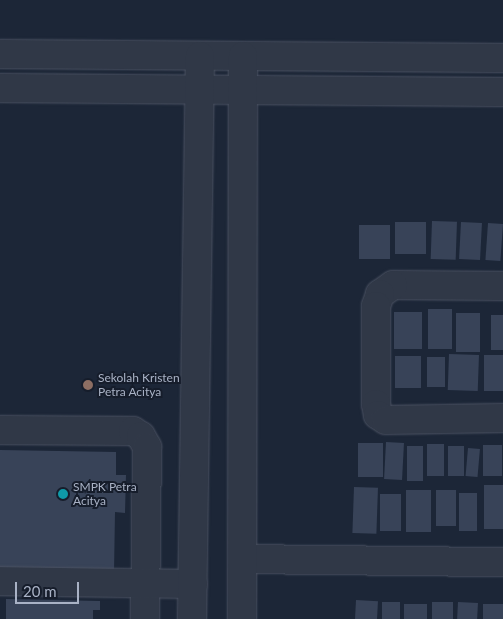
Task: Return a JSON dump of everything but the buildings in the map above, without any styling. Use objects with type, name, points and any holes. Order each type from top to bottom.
[{"type":"street","points":[[0,54],[503,58]]},
{"type":"street","points":[[192,619],[200,56]]},
{"type":"street","points":[[242,619],[245,90],[243,56]]},
{"type":"street","points":[[0,88],[503,92]]},
{"type":"street","points":[[503,286],[393,285],[380,294],[376,306],[376,404],[378,415],[386,420],[503,418]]},
{"type":"street","points":[[0,430],[133,431],[141,436],[147,447],[145,619]]},
{"type":"street","points":[[243,559],[503,562]]},
{"type":"street","points":[[0,581],[193,584]]},
{"type":"place","name":"Sekolah Kristen Petra Acitya","points":[[88,385]]},
{"type":"place","name":"SMPK Petra Acitya","points":[[63,494]]}]
